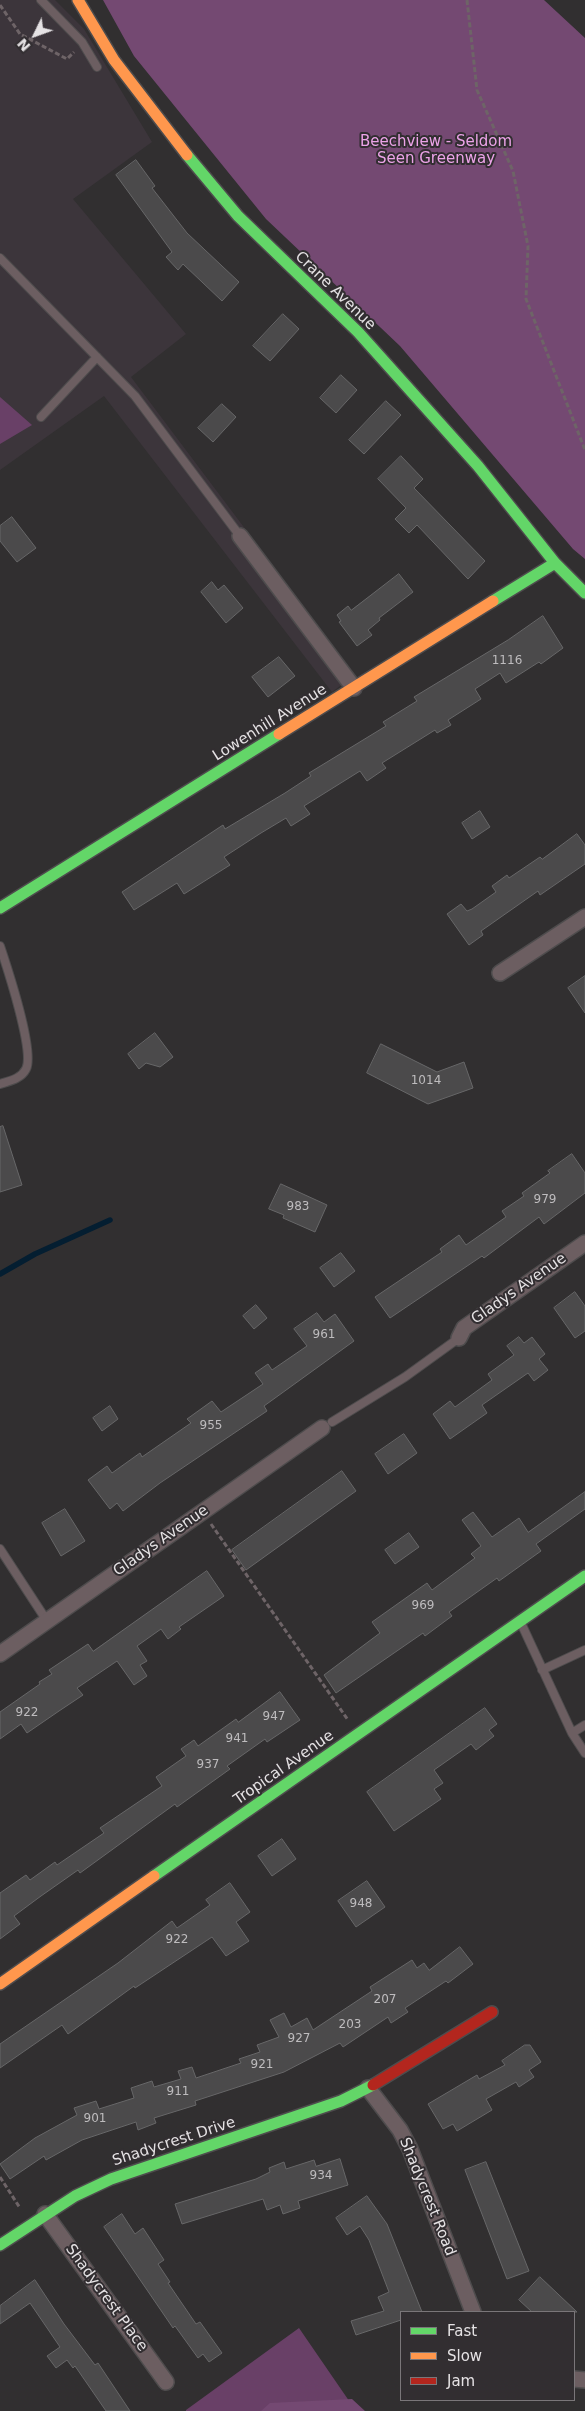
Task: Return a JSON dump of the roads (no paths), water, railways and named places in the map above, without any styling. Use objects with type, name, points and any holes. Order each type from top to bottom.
[{"type":"street","name":"Crane Avenue","points":[[78,0],[114,60],[203,175],[238,216],[358,332],[478,466],[555,563],[585,593]]},
{"type":"street","points":[[240,536],[354,688]]},
{"type":"street","name":"Lowenhill Avenue","points":[[0,908],[555,563]]},
{"type":"street","points":[[500,973],[585,917]]},
{"type":"street","name":"Gladys Avenue","points":[[458,1338],[464,1328],[585,1243]]},
{"type":"street","name":"Gladys Avenue","points":[[0,1654],[327,1425]]},
{"type":"street","name":"Tropical Avenue","points":[[0,1984],[585,1576]]},
{"type":"street","name":"Shadycrest Drive","points":[[0,2245],[75,2196],[111,2179],[341,2101],[368,2088],[492,2012]]},
{"type":"street","name":"Shadycrest Road","points":[[368,2088],[400,2130],[410,2149],[473,2311]]},
{"type":"street","name":"Shadycrest Place","points":[[45,2214],[166,2382]]},
{"type":"lane","points":[[41,0],[82,42],[97,67]]},
{"type":"lane","points":[[0,253],[3,260],[135,396],[240,536]]},
{"type":"lane","points":[[41,417],[97,357]]},
{"type":"lane","points":[[0,946],[24,1032],[28,1055],[27,1069],[20,1076],[0,1084]]},
{"type":"lane","name":"Gladys Avenue","points":[[327,1425],[405,1377],[458,1338]]},
{"type":"lane","points":[[0,1549],[47,1621]]},
{"type":"lane","points":[[520,1621],[572,1733],[585,1753]]},
{"type":"lane","points":[[542,1670],[585,1650]]},
{"type":"lane","points":[[572,1733],[585,1725]]},
{"type":"waterway","points":[[0,1274],[35,1254],[110,1220]]},
{"type":"park label","name":"Beechview - Seldom Seen Greenway","points":[[436,150]]}]
